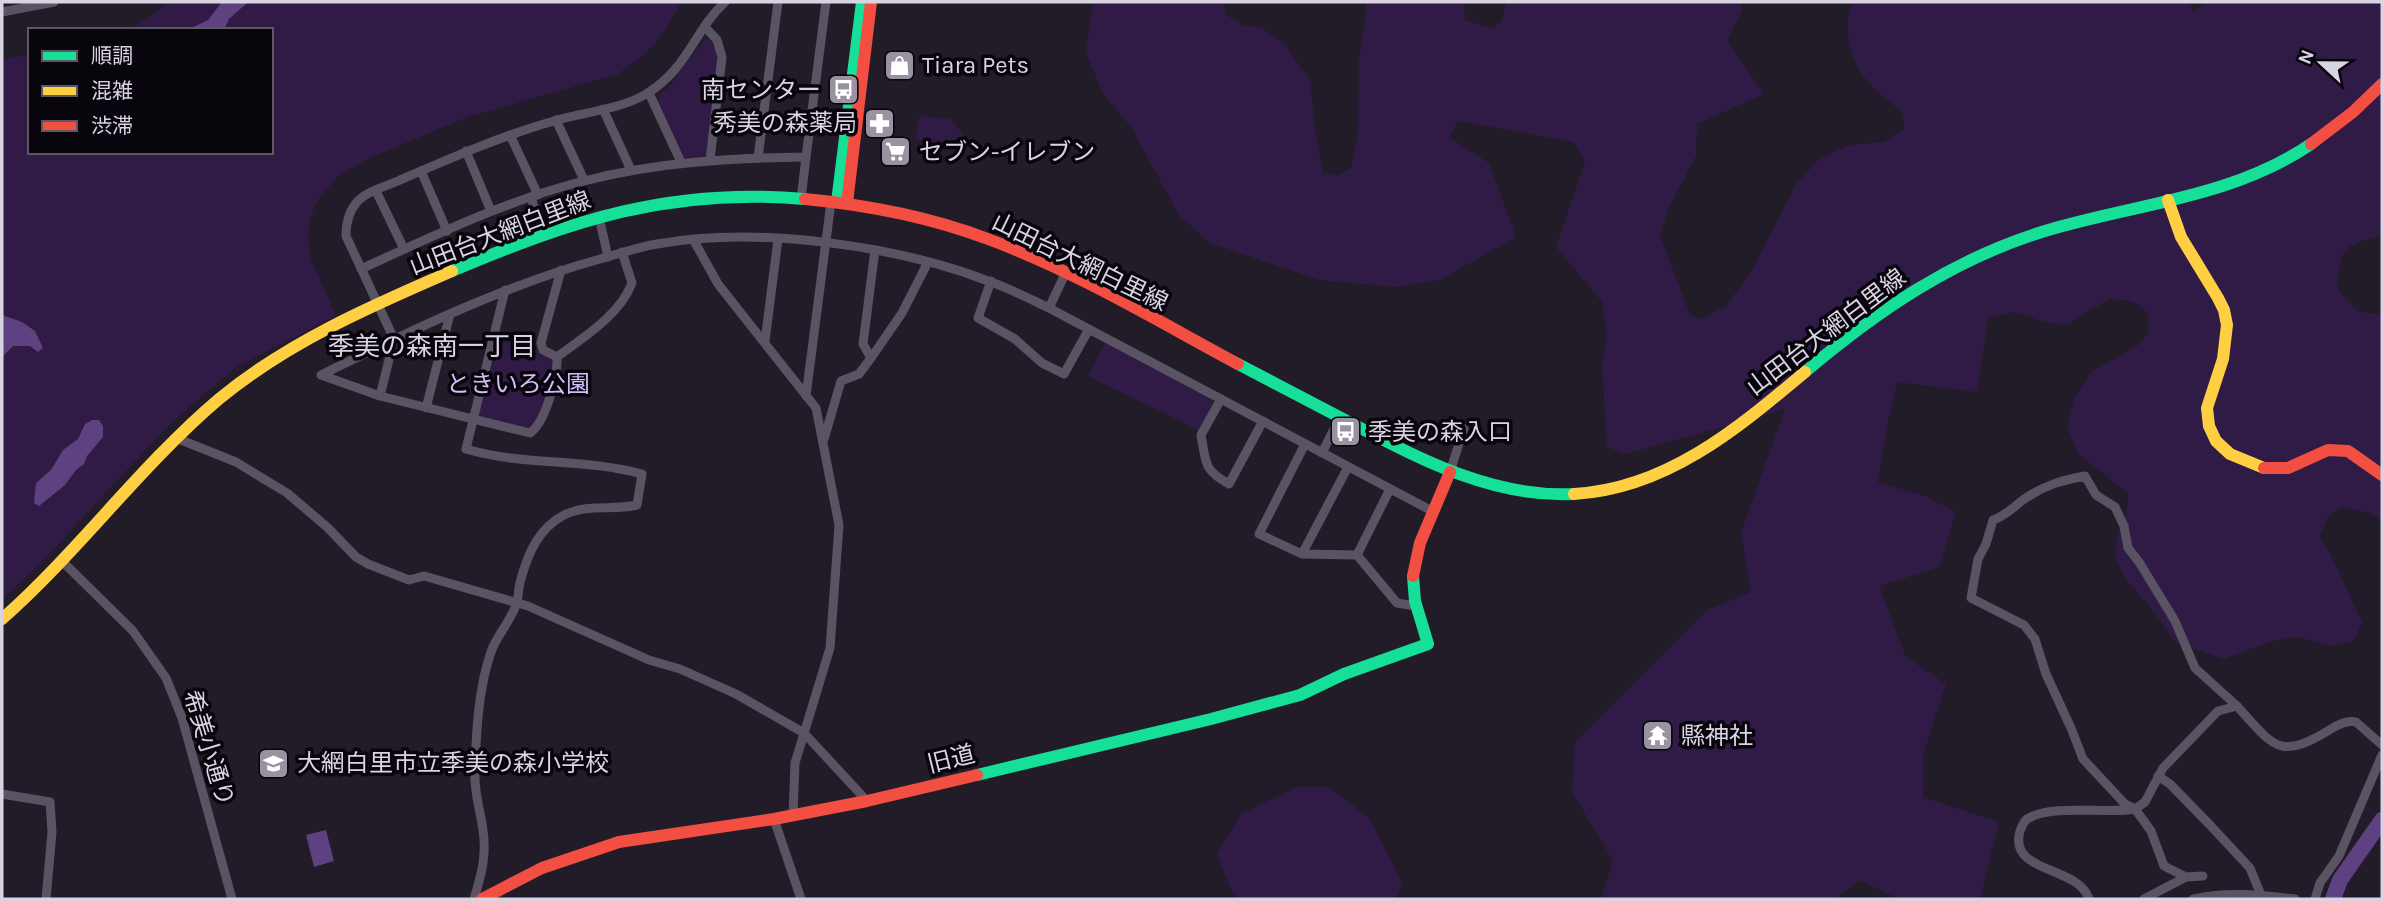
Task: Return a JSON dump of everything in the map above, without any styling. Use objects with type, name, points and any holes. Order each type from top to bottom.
[{"type":"main road","points":[[862,2],[863,30]]},
{"type":"main road","points":[[838,202],[863,30],[872,2]]},
{"type":"main road","name":"山田台大網白里線","points":[[2,619],[64,563],[176,438],[217,401],[267,362],[376,304],[542,234],[638,206],[737,196],[801,199],[904,213],[958,229],[1032,256],[1450,472],[1508,490],[1550,495],[1594,493],[1636,484],[1694,458],[1714,445],[1862,326],[1907,294],[1947,271],[1994,249],[2067,224],[2217,189],[2256,175],[2291,157],[2351,115],[2382,84]]},
{"type":"main road","points":[[2168,200],[2181,237],[2218,298],[2227,325],[2223,359],[2207,408],[2209,426],[2216,441],[2230,454],[2263,468],[2288,468],[2328,450],[2348,451],[2382,475]]},
{"type":"main road","points":[[1416,606],[1413,583],[1415,565],[1450,472]]},
{"type":"main road","name":"旧道","points":[[482,899],[542,868],[619,842],[774,819],[867,801],[1211,719],[1300,695],[1344,674],[1428,644],[1416,606]]},
{"type":"street","points":[[2,12],[54,2]]},
{"type":"street","points":[[380,396],[394,339],[346,236],[348,219],[358,200],[466,151],[556,120],[627,103],[649,93],[678,68],[725,2]]},
{"type":"street","points":[[758,158],[778,2]]},
{"type":"street","points":[[801,199],[826,2]]},
{"type":"street","points":[[705,27],[717,40],[722,57],[710,160]]},
{"type":"street","points":[[649,93],[681,162]]},
{"type":"street","points":[[603,109],[631,170]]},
{"type":"street","points":[[556,120],[584,180]]},
{"type":"street","points":[[510,135],[534,196],[542,234]]},
{"type":"street","points":[[466,151],[491,211]]},
{"type":"street","points":[[361,269],[491,211],[584,180],[681,162],[806,157]]},
{"type":"street","points":[[421,171],[447,231]]},
{"type":"street","points":[[376,191],[404,249]]},
{"type":"street","points":[[806,396],[827,242],[838,202]]},
{"type":"street","points":[[598,217],[608,257]]},
{"type":"street","points":[[622,252],[632,283],[627,295],[614,311],[557,357],[545,415],[538,428],[530,433],[380,396],[321,375],[505,290],[622,252],[656,244],[730,236],[827,242],[928,262],[990,281],[1049,308],[1434,512]]},
{"type":"street","points":[[693,239],[718,284],[816,408],[839,525],[830,648],[795,763],[793,815]]},
{"type":"street","points":[[765,341],[778,239]]},
{"type":"street","points":[[871,358],[863,344],[875,250]]},
{"type":"street","points":[[823,442],[841,381],[859,374],[871,358],[902,313],[928,262]]},
{"type":"street","points":[[557,357],[543,350],[541,343],[561,270]]},
{"type":"street","points":[[1049,308],[1065,274]]},
{"type":"street","points":[[990,281],[978,318],[1015,339],[1042,363],[1064,374],[1089,329]]},
{"type":"street","points":[[474,899],[483,868],[485,849],[475,790],[481,697],[491,651],[517,603],[520,581],[529,553],[535,541],[564,515],[586,507],[626,508],[637,505],[642,474],[593,464],[492,457],[466,449],[505,290]]},
{"type":"street","points":[[426,408],[450,314]]},
{"type":"street","points":[[1222,399],[1201,435],[1206,464],[1214,476],[1221,480],[1229,484],[1263,421]]},
{"type":"street","points":[[818,417],[822,421],[829,419]]},
{"type":"street","points":[[1322,453],[1340,417]]},
{"type":"street","points":[[1450,472],[1464,428]]},
{"type":"street","points":[[176,438],[236,462],[287,493],[327,527],[356,557],[368,564],[409,580],[424,576],[517,603],[649,660],[680,668],[736,694],[804,733],[867,801]]},
{"type":"street","points":[[1306,444],[1259,534],[1302,554],[1357,555],[1397,603],[1416,606]]},
{"type":"street","points":[[1302,554],[1348,467]]},
{"type":"street","points":[[2186,877],[2164,866],[2151,831],[2135,809],[2125,804],[2082,759],[2046,674],[2035,639],[2024,625],[1971,598],[1978,559],[1993,520],[2007,515],[2025,499],[2053,483],[2085,476],[2096,495],[2115,508],[2124,526],[2128,548],[2175,621],[2195,668],[2269,740],[2280,747],[2294,747],[2352,720],[2382,746]]},
{"type":"street","points":[[1357,555],[1390,489]]},
{"type":"street","name":"希美小通り","points":[[64,563],[133,631],[166,678],[182,718],[232,899]]},
{"type":"street","points":[[2089,899],[2079,884],[2025,857],[2018,844],[2023,823],[2027,818],[2043,813],[2135,809],[2145,802],[2163,768],[2218,710],[2237,706]]},
{"type":"street","points":[[2315,899],[2320,883],[2339,856],[2382,755]]},
{"type":"street","points":[[2158,776],[2170,784],[2250,868],[2262,895]]},
{"type":"street","points":[[2,794],[50,802],[52,832],[46,899]]},
{"type":"street","points":[[774,819],[802,899]]},
{"type":"street","points":[[2144,899],[2186,877],[2203,876]]},
{"type":"street","points":[[2193,899],[2262,895],[2295,899]]},
{"type":"green space","points":[[166,2],[681,2],[663,34],[643,56],[618,74],[468,117],[365,160],[337,177],[317,201],[310,218],[308,238],[311,259],[336,316],[236,367],[170,424],[35,569],[2,599],[2,59],[28,55],[28,154],[273,154],[273,28],[132,28],[157,12]]},
{"type":"green space","points":[[1093,2],[1224,2],[1225,14],[1243,25],[1261,27],[1285,45],[1310,80],[1323,173],[1338,175],[1351,168],[1358,133],[1359,62],[1367,2],[1464,2],[1465,20],[1492,29],[1502,21],[1506,2],[1741,2],[1742,10],[1727,40],[1764,94],[1697,124],[1696,156],[1668,210],[1660,236],[1690,314],[1700,319],[1726,306],[1752,270],[1796,184],[1819,159],[1849,145],[1884,142],[1904,128],[1903,112],[1874,88],[1854,59],[1848,34],[1853,2],[2190,2],[2193,12],[2207,2],[2382,2],[2382,235],[2346,250],[2340,264],[2337,289],[2359,312],[2382,314],[2382,521],[2369,513],[2345,507],[2329,514],[2320,536],[2362,623],[2354,641],[2329,646],[2298,637],[2273,641],[2223,659],[2175,642],[2152,609],[2125,579],[2115,556],[2117,535],[2127,510],[2128,493],[2078,454],[2067,426],[2075,398],[2091,372],[2137,346],[2149,332],[2147,312],[2132,301],[2109,299],[2068,324],[2048,323],[2013,312],[1988,319],[1977,392],[1897,382],[1878,482],[1925,496],[1956,512],[1939,567],[1879,586],[1906,657],[1946,684],[1923,755],[1923,797],[1999,822],[1980,899],[1899,899],[1859,880],[1835,899],[1601,899],[1613,861],[1572,792],[1575,742],[1707,610],[1751,592],[1741,532],[1785,409],[1626,454],[1607,447],[1602,365],[1607,335],[1602,302],[1556,247],[1585,161],[1574,142],[1458,121],[1449,137],[1489,163],[1516,237],[1440,280],[1396,287],[1319,280],[1210,243],[1179,215],[1131,127],[1103,94],[1086,53]]},
{"type":"green space","points":[[707,39],[712,42],[718,56],[708,151],[704,157],[688,158],[684,156],[658,101],[660,93],[668,88]]},
{"type":"green space","points":[[919,116],[951,119],[967,140],[955,149],[916,139]]},
{"type":"green space","name":"ときいろ公園","points":[[498,341],[538,351],[545,355],[554,367],[540,419],[531,429],[481,417],[479,414]]},
{"type":"green space","points":[[1105,343],[1211,399],[1213,404],[1200,431],[1088,376]]},
{"type":"green space","points":[[1297,787],[1329,787],[1369,818],[1402,882],[1396,899],[1238,899],[1231,890],[1217,854],[1241,814]]},
{"type":"shaded area","points":[[222,2],[248,2],[229,19],[225,28],[191,28],[208,20]]},
{"type":"shaded area","points":[[2,315],[22,322],[35,331],[43,348],[38,352],[30,346],[13,346],[2,357]]},
{"type":"shaded area","points":[[99,420],[103,426],[103,437],[65,485],[39,506],[34,503],[36,483],[51,470],[63,450],[78,439],[85,424]]},
{"type":"shaded area","points":[[326,830],[334,861],[314,867],[306,835]]},
{"type":"waterway","points":[[2333,899],[2340,880],[2382,820]]},
{"type":"traffic: fast","points":[[837,202],[862,2]]},
{"type":"traffic: fast","points":[[1805,372],[1888,308],[1979,256],[2045,231],[2182,198],[2249,177],[2311,144]]},
{"type":"traffic: fast","points":[[452,271],[539,237],[624,211],[710,198],[805,199]]},
{"type":"traffic: fast","points":[[1238,364],[1401,449],[1456,473],[1514,489],[1543,494],[1574,494]]},
{"type":"traffic: fast","points":[[977,775],[1300,695],[1344,674],[1428,644],[1415,601],[1413,576]]},
{"type":"traffic: slow","points":[[2168,200],[2181,237],[2218,298],[2227,325],[2223,359],[2207,408],[2209,426],[2216,441],[2230,454],[2264,468]]},
{"type":"traffic: slow","points":[[2,619],[57,565],[163,452],[219,399],[273,360],[331,327],[452,271]]},
{"type":"traffic: slow","points":[[1574,494],[1608,490],[1670,468],[1726,434],[1805,372]]},
{"type":"traffic: jam","points":[[847,203],[871,2]]},
{"type":"traffic: jam","points":[[2311,144],[2353,112],[2382,84]]},
{"type":"traffic: jam","points":[[805,199],[898,213],[944,224],[988,239],[1084,281],[1238,364]]},
{"type":"traffic: jam","points":[[2264,468],[2288,468],[2328,450],[2348,451],[2382,475]]},
{"type":"traffic: jam","points":[[1413,576],[1420,543],[1450,472]]},
{"type":"traffic: jam","points":[[482,899],[542,868],[619,842],[774,819],[867,801],[977,775]]},
{"type":"place","name":"Tiara Pets","points":[[899,65]]},
{"type":"place","name":"南センター","points":[[844,90]]},
{"type":"place","name":"秀美の森薬局","points":[[880,123]]},
{"type":"place","name":"セブン-イレブン","points":[[896,152]]},
{"type":"place","name":"季美の森入口","points":[[1345,432]]},
{"type":"place","name":"縣神社","points":[[1658,736]]},
{"type":"place","name":"大網白里市立季美の森小学校","points":[[274,763]]},
{"type":"district","name":"季美の森南一丁目","points":[[432,346]]}]
